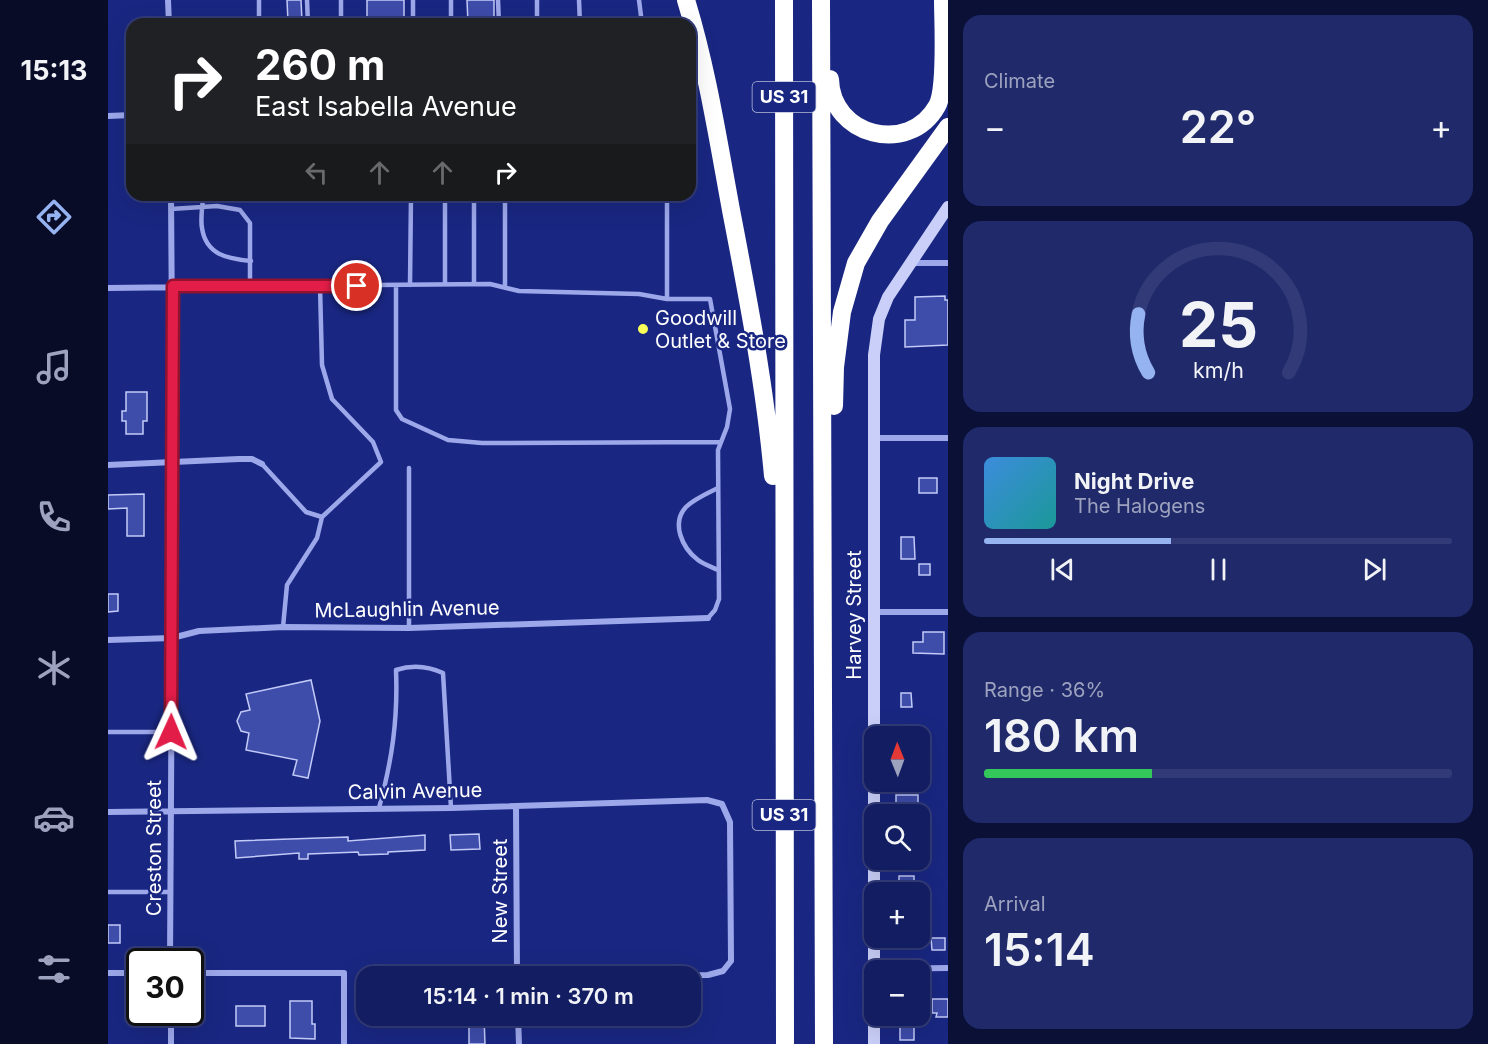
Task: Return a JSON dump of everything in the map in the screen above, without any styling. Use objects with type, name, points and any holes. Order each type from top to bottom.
[{"type":"highway","points":[[686,0],[691,18]]},
{"type":"highway","name":"US 31","points":[[784,0],[785,1044]]},
{"type":"highway","name":"US 31","points":[[821,0],[824,1044]]},
{"type":"highway","points":[[828,0],[830,87],[834,100],[841,113],[861,129],[874,134],[889,135],[902,133],[917,126],[936,107],[942,90],[943,0]]},
{"type":"highway","points":[[696,36],[712,111],[768,417],[783,587]]},
{"type":"highway","points":[[822,587],[831,523],[835,378],[842,312],[856,263],[880,221],[948,127]]},
{"type":"street","points":[[168,0],[169,18]]},
{"type":"street","points":[[108,116],[126,115]]},
{"type":"street","name":"Creston Street","points":[[171,201],[173,462],[171,948]]},
{"type":"street","name":"Harvey Street","points":[[874,960],[874,355],[879,319],[888,297],[948,207]]},
{"type":"street","points":[[909,263],[948,263]]},
{"type":"street","points":[[108,288],[375,285]]},
{"type":"street","points":[[873,438],[948,438]]},
{"type":"street","points":[[108,465],[252,459],[262,464]]},
{"type":"street","points":[[874,612],[948,612]]},
{"type":"street","name":"McLaughlin Avenue","points":[[108,640],[172,638],[199,631],[283,627],[410,628],[708,618]]},
{"type":"street","name":"Calvin Avenue","points":[[108,812],[451,808],[707,800],[722,804],[730,822],[731,961],[723,971],[701,975]]},
{"type":"street","name":"New Street","points":[[516,806],[517,966]]},
{"type":"street","points":[[930,968],[948,968]]},
{"type":"street","points":[[204,972],[344,973],[344,1044]]},
{"type":"street","points":[[108,973],[126,973]]},
{"type":"street","points":[[171,1026],[171,1044]]},
{"type":"street","points":[[518,1026],[519,1044]]},
{"type":"street","name":"Harvey Street","points":[[874,1026],[874,1044]]},
{"type":"lane","points":[[259,0],[259,18]]},
{"type":"lane","points":[[307,0],[308,18]]},
{"type":"lane","points":[[341,0],[341,18]]},
{"type":"lane","points":[[413,0],[413,18]]},
{"type":"lane","points":[[451,0],[451,18]]},
{"type":"lane","points":[[498,0],[499,18]]},
{"type":"lane","points":[[537,0],[537,18]]},
{"type":"lane","points":[[579,0],[580,18]]},
{"type":"lane","points":[[639,0],[641,18]]},
{"type":"lane","points":[[203,201],[201,227],[214,252],[230,259],[251,261]]},
{"type":"lane","points":[[410,285],[411,201]]},
{"type":"lane","points":[[445,201],[445,284]]},
{"type":"lane","points":[[474,201],[474,284]]},
{"type":"lane","points":[[505,201],[505,287]]},
{"type":"lane","points":[[667,201],[667,299]]},
{"type":"lane","points":[[171,209],[217,206],[240,210],[250,223],[250,286]]},
{"type":"lane","points":[[375,285],[490,284],[519,291],[639,294],[667,299],[710,299],[730,409],[727,427],[718,450],[719,599],[716,610],[708,618]]},
{"type":"lane","points":[[396,285],[396,410],[402,419],[448,440],[482,443],[518,445],[721,442]]},
{"type":"lane","points":[[283,627],[287,585],[317,538],[322,517],[343,500],[381,462],[373,442],[332,399],[322,364],[320,286]]},
{"type":"lane","points":[[262,464],[306,512],[322,517]]},
{"type":"lane","points":[[409,468],[410,628]]},
{"type":"lane","points":[[718,488],[688,505],[681,513],[678,523],[680,535],[697,559],[718,570]]},
{"type":"lane","points":[[379,808],[391,765],[398,703],[396,670],[405,667],[434,669],[443,673],[451,808]]},
{"type":"lane","points":[[108,732],[171,732]]},
{"type":"lane","points":[[108,892],[170,892]]},
{"type":"building","points":[[287,0],[301,0],[302,18],[288,18]]},
{"type":"building","points":[[367,0],[404,0],[404,18],[367,18]]},
{"type":"building","points":[[467,0],[494,0],[494,18],[468,18]]},
{"type":"building","points":[[945,296],[945,300],[948,300],[948,345],[905,347],[905,320],[915,320],[915,297]]},
{"type":"building","points":[[126,392],[147,392],[147,421],[143,421],[143,434],[126,434],[126,421],[122,421],[122,411],[126,411]]},
{"type":"building","points":[[919,478],[937,478],[937,493],[919,493]]},
{"type":"building","points":[[144,494],[144,536],[127,536],[127,508],[108,509],[108,495]]},
{"type":"building","points":[[901,537],[914,537],[915,559],[901,559]]},
{"type":"building","points":[[919,564],[930,564],[930,575],[919,575]]},
{"type":"building","points":[[108,594],[118,594],[118,611],[108,612]]},
{"type":"building","points":[[923,632],[944,632],[944,654],[913,653],[913,642],[923,642]]},
{"type":"building","points":[[311,680],[320,721],[308,778],[293,775],[297,760],[246,750],[249,733],[241,731],[237,721],[241,712],[250,710],[246,694]]},
{"type":"building","points":[[901,693],[911,693],[912,707],[901,707]]},
{"type":"building","points":[[896,795],[918,795],[918,804],[896,804]]},
{"type":"building","points":[[479,834],[480,849],[451,850],[450,835]]},
{"type":"building","points":[[425,835],[425,850],[359,855],[358,852],[308,854],[308,859],[299,859],[299,853],[236,858],[235,841],[348,837],[348,841]]},
{"type":"building","points":[[899,876],[914,876],[914,882],[899,882]]},
{"type":"building","points":[[108,925],[120,925],[120,943],[108,943]]},
{"type":"building","points":[[931,938],[945,938],[945,950],[932,950]]},
{"type":"building","points":[[932,999],[948,999],[948,1017],[936,1017],[937,1013],[932,1013]]},
{"type":"building","points":[[290,1001],[312,1001],[312,1024],[315,1024],[315,1039],[290,1038]]},
{"type":"building","points":[[236,1006],[265,1006],[265,1026],[236,1026]]},
{"type":"building","points":[[469,1026],[484,1026],[485,1044],[469,1044]]},
{"type":"building","points":[[900,1026],[914,1026],[914,1040],[900,1040]]},
{"type":"place","name":"Goodwill Outlet & Store","points":[[643,329]]},
{"type":"route","points":[[171,732],[173,286],[357,286]]}]
